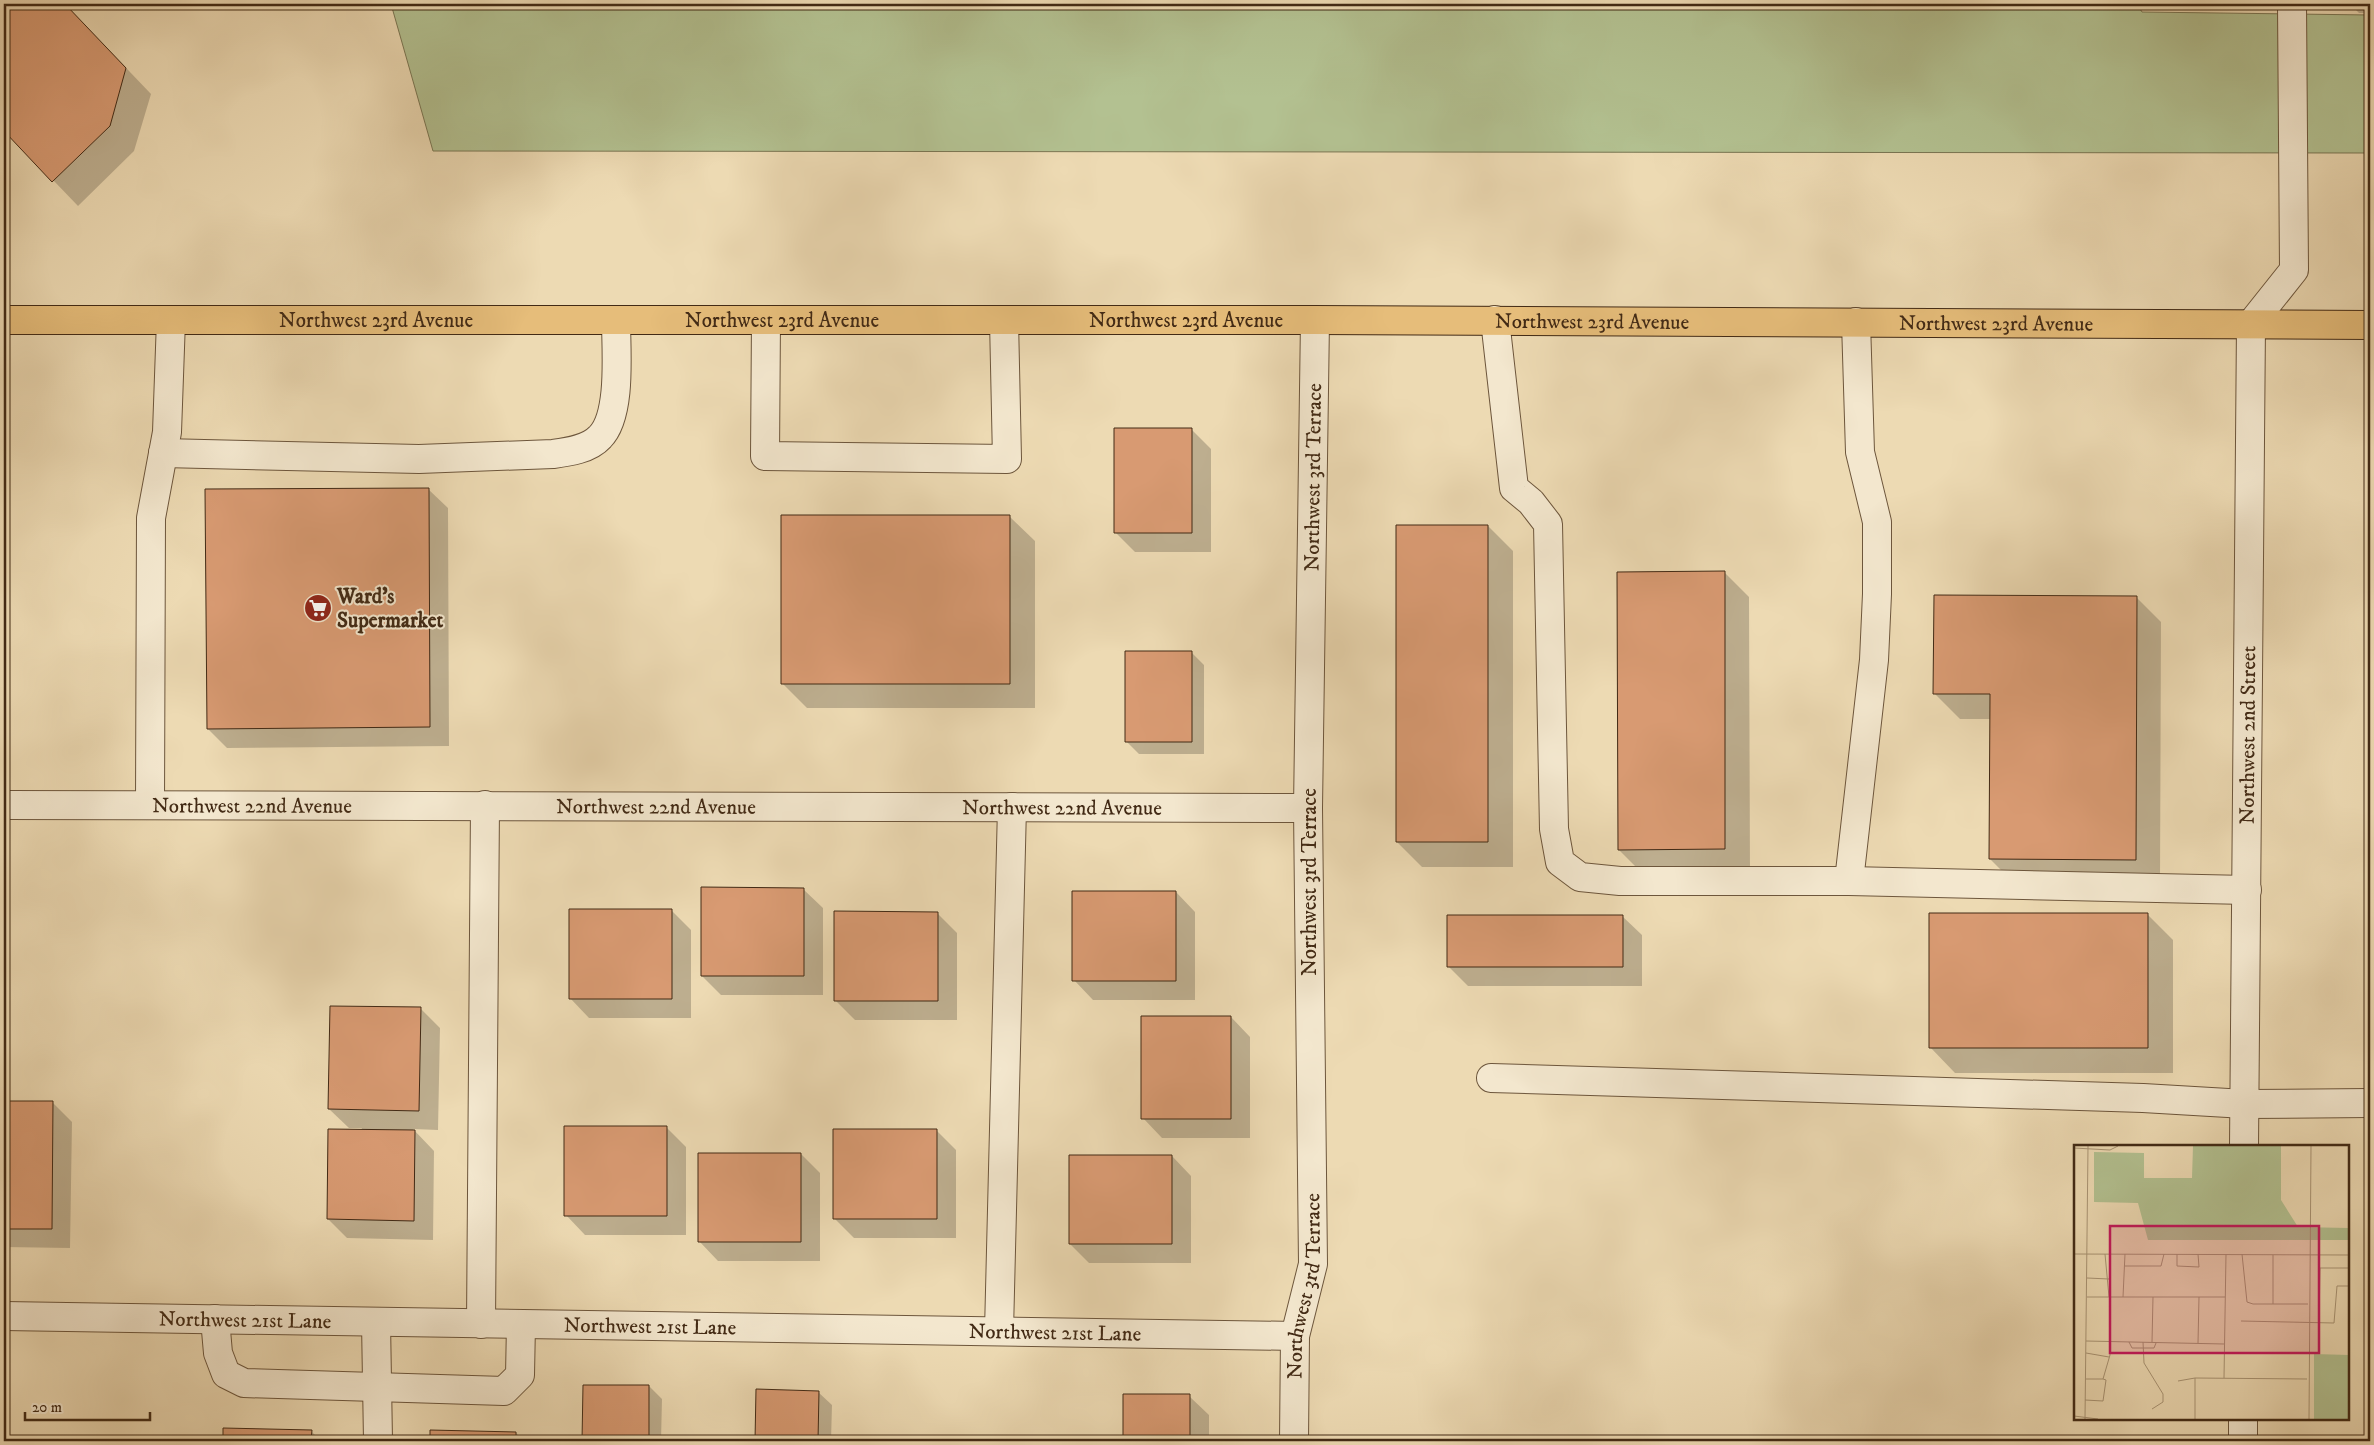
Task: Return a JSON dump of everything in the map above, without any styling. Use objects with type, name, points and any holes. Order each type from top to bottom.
[{"type":"main road","name":"Northwest 23rd Avenue","points":[[4,320],[1496,320],[2370,325]]},
{"type":"street","points":[[2251,324],[2294,270],[2292,4]]},
{"type":"street","points":[[150,804],[151,518],[167,432],[171,320]]},
{"type":"street","points":[[163,453],[420,459],[554,454],[574,451],[591,444],[601,437],[608,425],[613,409],[616,372],[616,320]]},
{"type":"street","points":[[766,320],[765,456],[1007,459],[1004,320]]},
{"type":"street","name":"Northwest 3rd Terrace","points":[[1294,1441],[1296,1336],[1313,1264],[1308,808],[1315,320]]},
{"type":"street","points":[[1496,320],[1514,488],[1531,502],[1548,524],[1554,829],[1560,862],[1580,877],[1620,881],[1849,881],[2247,890]]},
{"type":"street","points":[[1849,881],[1874,660],[1877,594],[1877,522],[1860,452],[1856,322]]},
{"type":"street","name":"Northwest 2nd Street","points":[[2244,1145],[2251,324]]},
{"type":"street","name":"Northwest 22nd Avenue","points":[[4,805],[1308,808]]},
{"type":"street","points":[[481,1324],[485,805]]},
{"type":"street","points":[[999,1331],[1012,807]]},
{"type":"street","points":[[1491,1078],[2143,1098],[2245,1104],[2370,1103]]},
{"type":"street","name":"Northwest 21st Lane","points":[[4,1316],[1296,1336]]},
{"type":"street","points":[[215,1319],[218,1353],[226,1374],[244,1383],[504,1391],[520,1375],[521,1324]]},
{"type":"street","points":[[376,1322],[378,1441]]},
{"type":"street","points":[[2243,1420],[2243,1441]]},
{"type":"green space","points":[[391,4],[2137,4],[2142,12],[2370,15],[2370,153],[433,151]]},
{"type":"building","points":[[4,4],[65,4],[126,68],[110,126],[52,182],[4,131]]},
{"type":"building","points":[[1114,428],[1192,428],[1192,533],[1114,533]]},
{"type":"building","name":"Ward's Supermarket","points":[[429,488],[430,727],[207,729],[205,489]]},
{"type":"building","points":[[781,515],[1010,515],[1010,684],[781,684]]},
{"type":"building","points":[[1396,525],[1488,525],[1488,842],[1396,842]]},
{"type":"building","points":[[1725,571],[1725,849],[1618,850],[1617,572]]},
{"type":"building","points":[[1934,595],[2137,596],[2136,860],[1989,859],[1990,694],[1933,694]]},
{"type":"building","points":[[1125,651],[1192,651],[1192,742],[1125,742]]},
{"type":"building","points":[[701,887],[804,888],[804,976],[701,976]]},
{"type":"building","points":[[1072,891],[1176,891],[1176,981],[1072,981]]},
{"type":"building","points":[[569,909],[672,909],[672,999],[569,999]]},
{"type":"building","points":[[834,911],[938,912],[938,1001],[834,1001]]},
{"type":"building","points":[[1929,913],[2148,913],[2148,1048],[1929,1048]]},
{"type":"building","points":[[1447,915],[1623,915],[1623,967],[1447,967]]},
{"type":"building","points":[[330,1006],[421,1007],[419,1111],[328,1109]]},
{"type":"building","points":[[1141,1016],[1231,1016],[1231,1119],[1141,1119]]},
{"type":"building","points":[[4,1101],[53,1101],[52,1229],[4,1229]]},
{"type":"building","points":[[564,1126],[667,1126],[667,1216],[564,1216]]},
{"type":"building","points":[[328,1129],[415,1130],[414,1221],[327,1219]]},
{"type":"building","points":[[833,1129],[937,1129],[937,1219],[833,1219]]},
{"type":"building","points":[[698,1153],[801,1153],[801,1242],[698,1242]]},
{"type":"building","points":[[1069,1155],[1172,1155],[1172,1244],[1069,1244]]},
{"type":"building","points":[[583,1385],[649,1385],[649,1441],[582,1441]]},
{"type":"building","points":[[756,1389],[819,1391],[818,1441],[755,1441]]},
{"type":"building","points":[[1123,1394],[1190,1394],[1190,1441],[1123,1441]]},
{"type":"building","points":[[223,1428],[312,1430],[311,1441],[223,1441]]},
{"type":"building","points":[[430,1430],[516,1432],[516,1441],[430,1441]]},
{"type":"place","name":"Ward's Supermarket","points":[[318,608]]}]
